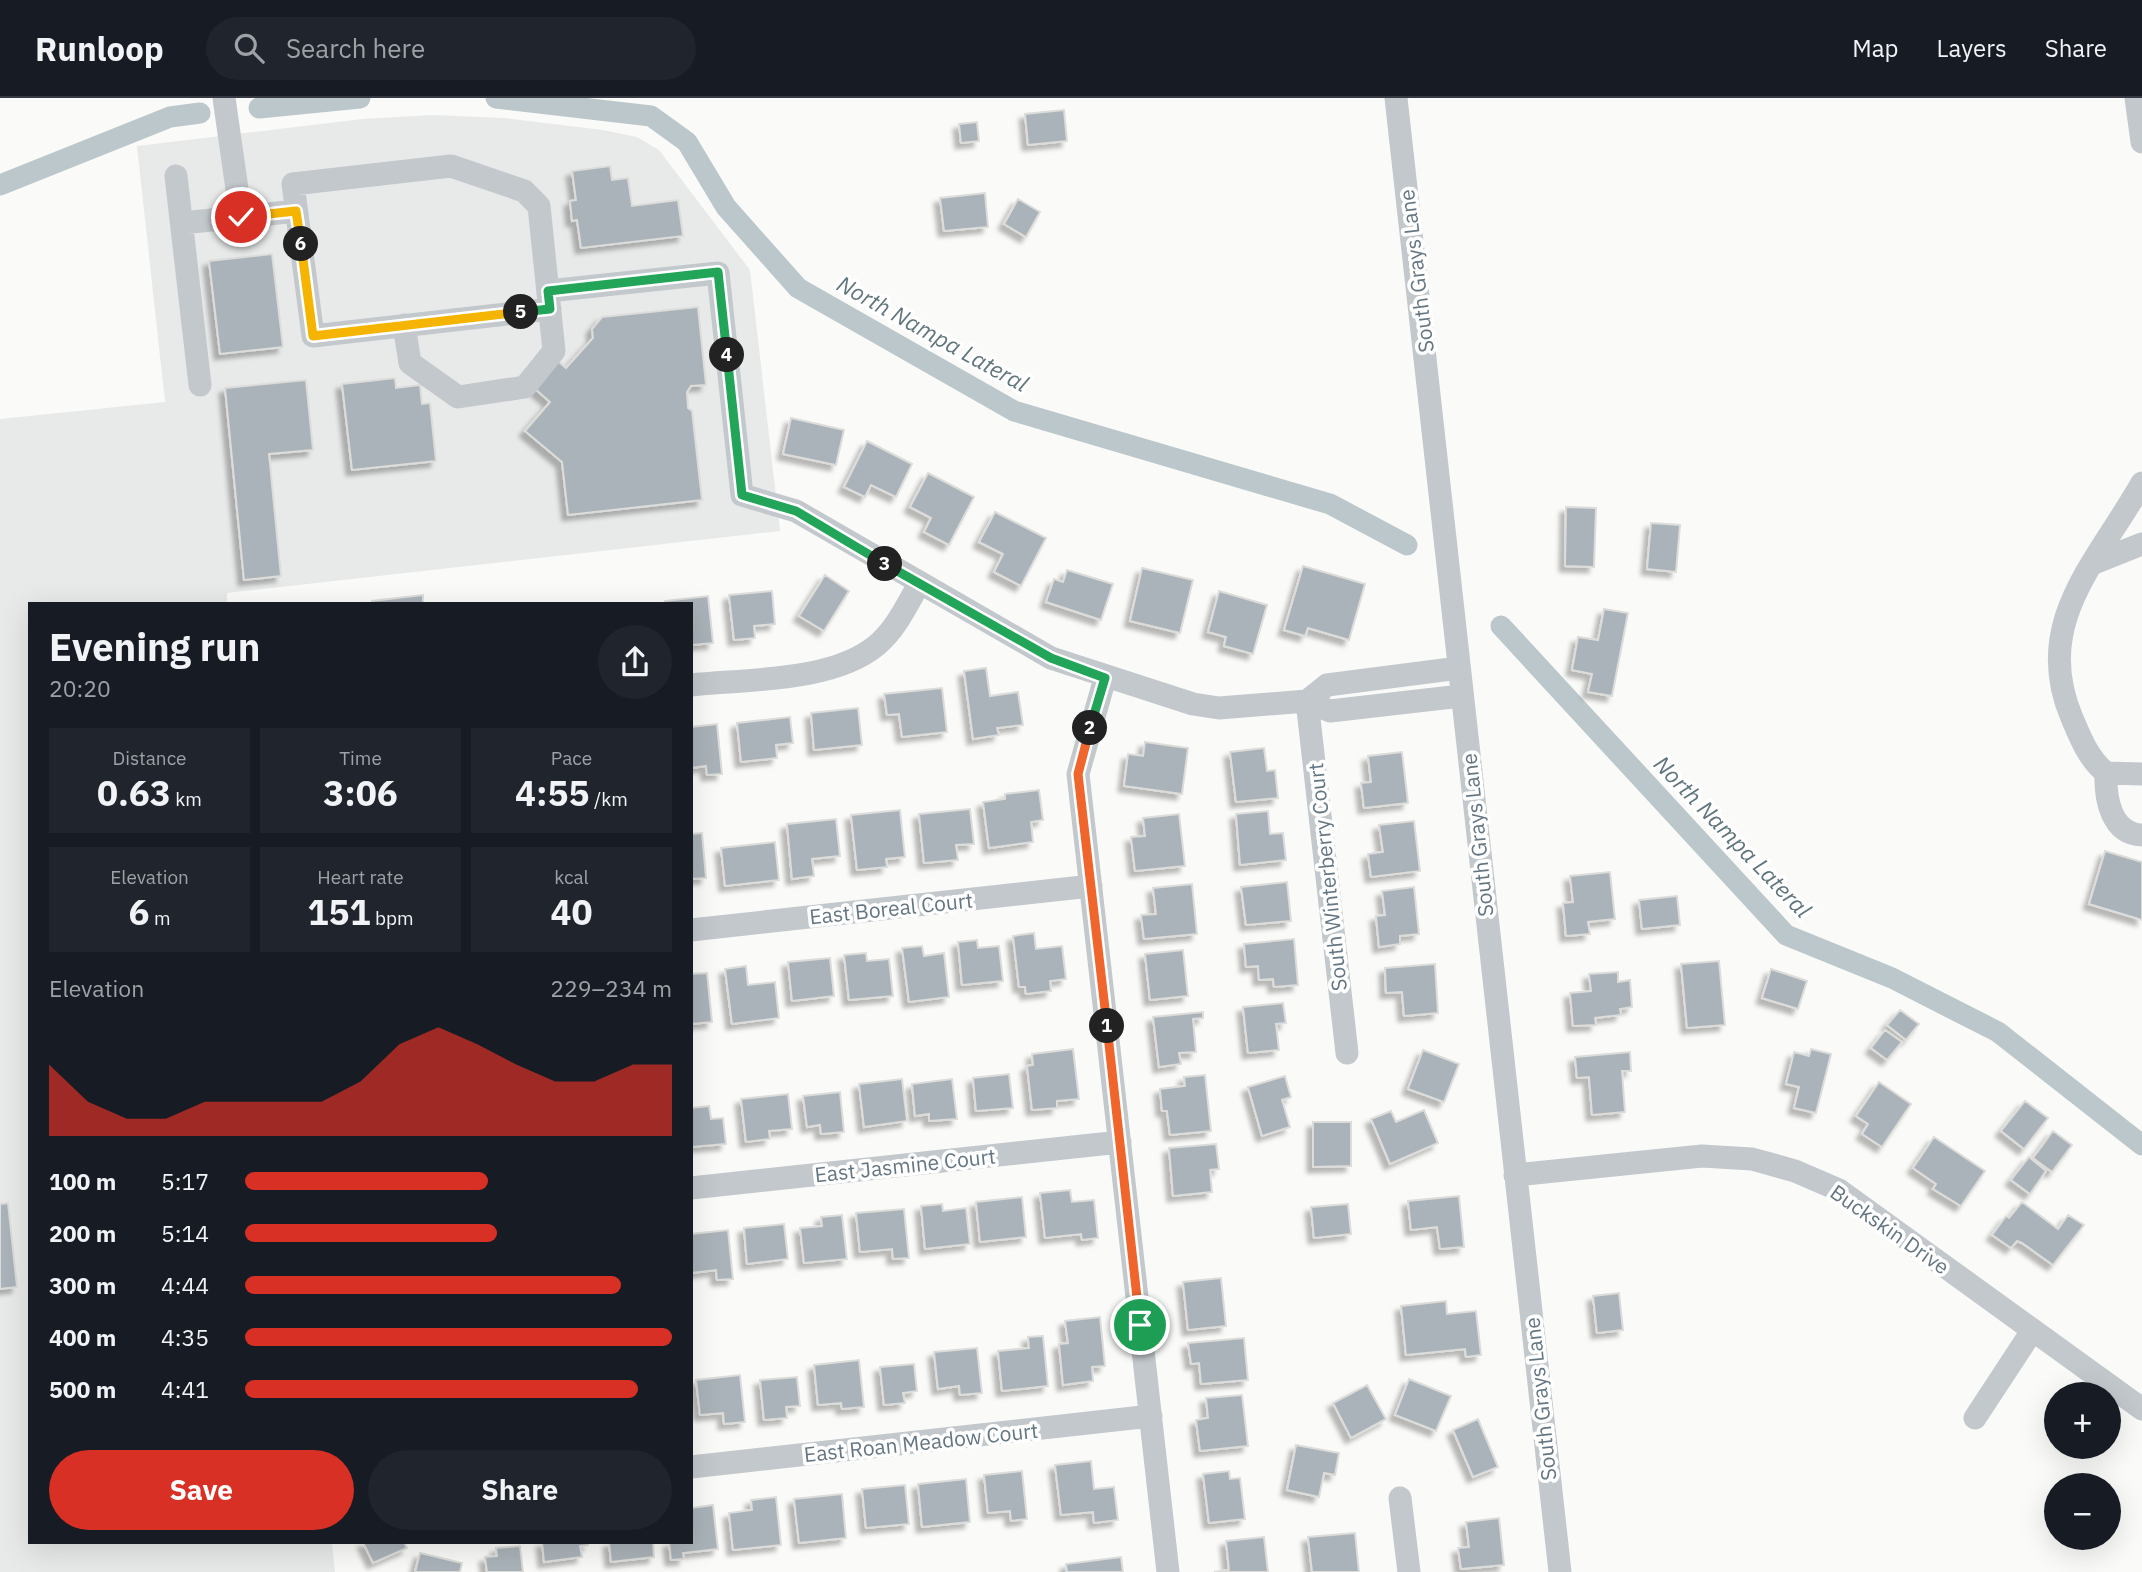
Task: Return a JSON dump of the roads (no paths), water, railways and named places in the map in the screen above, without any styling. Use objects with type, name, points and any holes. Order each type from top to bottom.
[{"type":"street","points":[[224,98],[241,217]]},
{"type":"street","name":"South Grays Lane","points":[[1396,98],[1560,1572]]},
{"type":"street","points":[[2136,98],[2142,142]]},
{"type":"street","points":[[404,325],[410,363],[458,397],[524,387],[554,351],[549,300],[539,206],[524,191],[451,166],[293,184],[313,336],[404,325],[549,300],[718,272],[742,495],[796,511],[1051,658],[1105,678],[1193,704],[1219,708],[1307,701],[1331,712],[1461,696]]},
{"type":"street","points":[[176,176],[200,385]]},
{"type":"street","points":[[182,223],[296,211]]},
{"type":"street","points":[[2142,483],[2071,597],[2060,640],[2059,671],[2067,706],[2086,750],[2106,773],[2105,793],[2112,817],[2133,835],[2142,835]]},
{"type":"street","points":[[2094,563],[2142,544]]},
{"type":"street","points":[[693,685],[825,670],[853,661],[884,637],[897,622],[919,584]]},
{"type":"street","points":[[1307,701],[1327,685],[1459,668]]},
{"type":"street","points":[[1105,678],[1078,774],[1168,1572]]},
{"type":"street","name":"South Winterberry Court","points":[[1307,701],[1347,1053]]},
{"type":"street","points":[[2106,773],[2142,774]]},
{"type":"street","name":"East Boreal Court","points":[[693,930],[1091,886]]},
{"type":"street","name":"East Jasmine Court","points":[[693,1188],[1120,1142]]},
{"type":"street","name":"Buckskin Drive","points":[[1515,1174],[1702,1156],[1752,1159],[1795,1171],[1839,1190],[2142,1409]]},
{"type":"street","points":[[1975,1418],[2032,1331]]},
{"type":"street","name":"East Roan Meadow Court","points":[[693,1467],[1151,1416]]},
{"type":"street","points":[[1400,1499],[1409,1572]]},
{"type":"waterway","name":"North Nampa Lateral","points":[[259,108],[360,98]]},
{"type":"waterway","name":"North Nampa Lateral","points":[[496,98],[651,116],[687,142],[726,207],[798,288],[1014,411],[1330,504],[1407,545]]},
{"type":"waterway","name":"North Nampa Lateral","points":[[0,185],[170,117],[200,113]]},
{"type":"waterway","name":"North Nampa Lateral","points":[[1501,626],[1786,935],[1892,978],[1998,1032],[2142,1145]]}]
